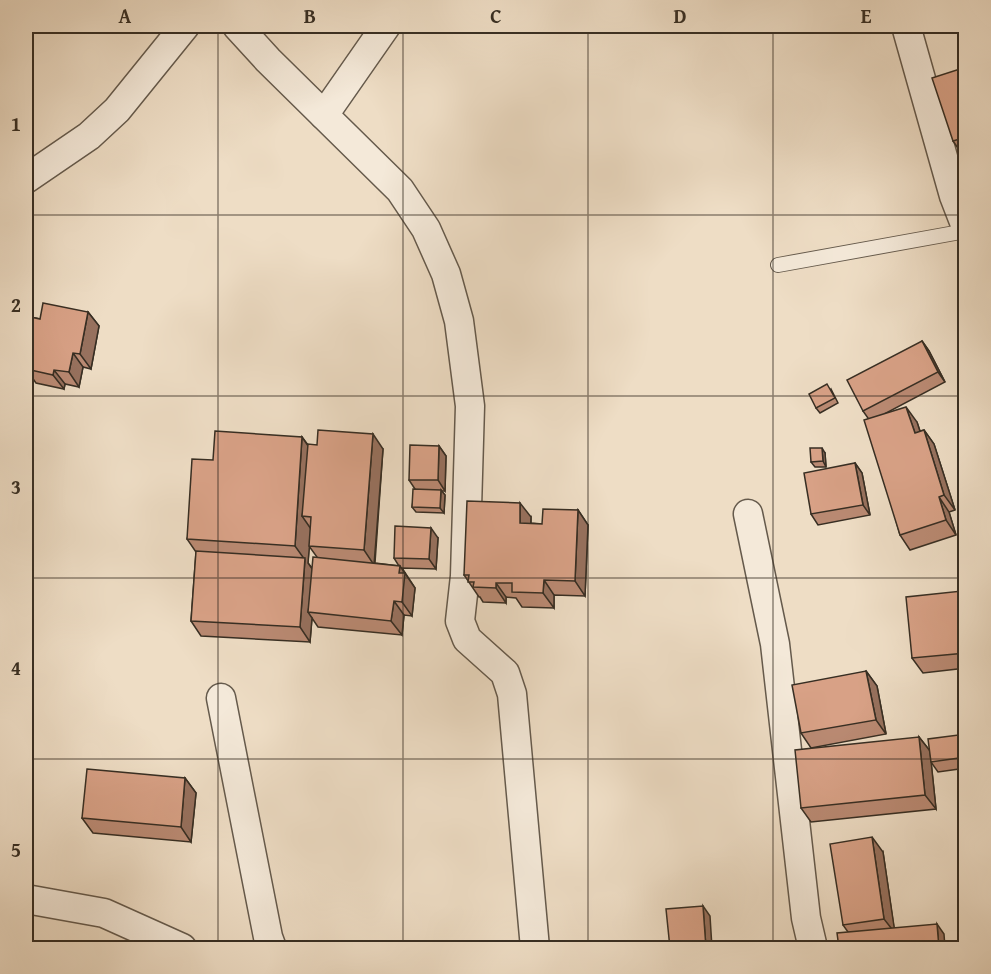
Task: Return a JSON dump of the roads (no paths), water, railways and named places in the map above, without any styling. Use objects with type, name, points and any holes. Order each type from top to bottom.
[{"type":"street","points":[[26,179],[89,136],[117,110],[185,26]]},
{"type":"street","points":[[237,26],[268,60],[400,190],[430,238],[446,274],[459,321],[470,406],[465,576],[460,621],[467,639],[505,673],[512,694],[535,948]]},
{"type":"street","points":[[324,115],[386,26]]},
{"type":"street","points":[[906,26],[954,196],[966,229]]},
{"type":"street","points":[[748,514],[775,644],[806,918],[813,948]]},
{"type":"street","points":[[221,698],[272,948]]},
{"type":"street","points":[[26,898],[104,913],[182,948]]},
{"type":"lane","points":[[778,265],[966,229]]}]
